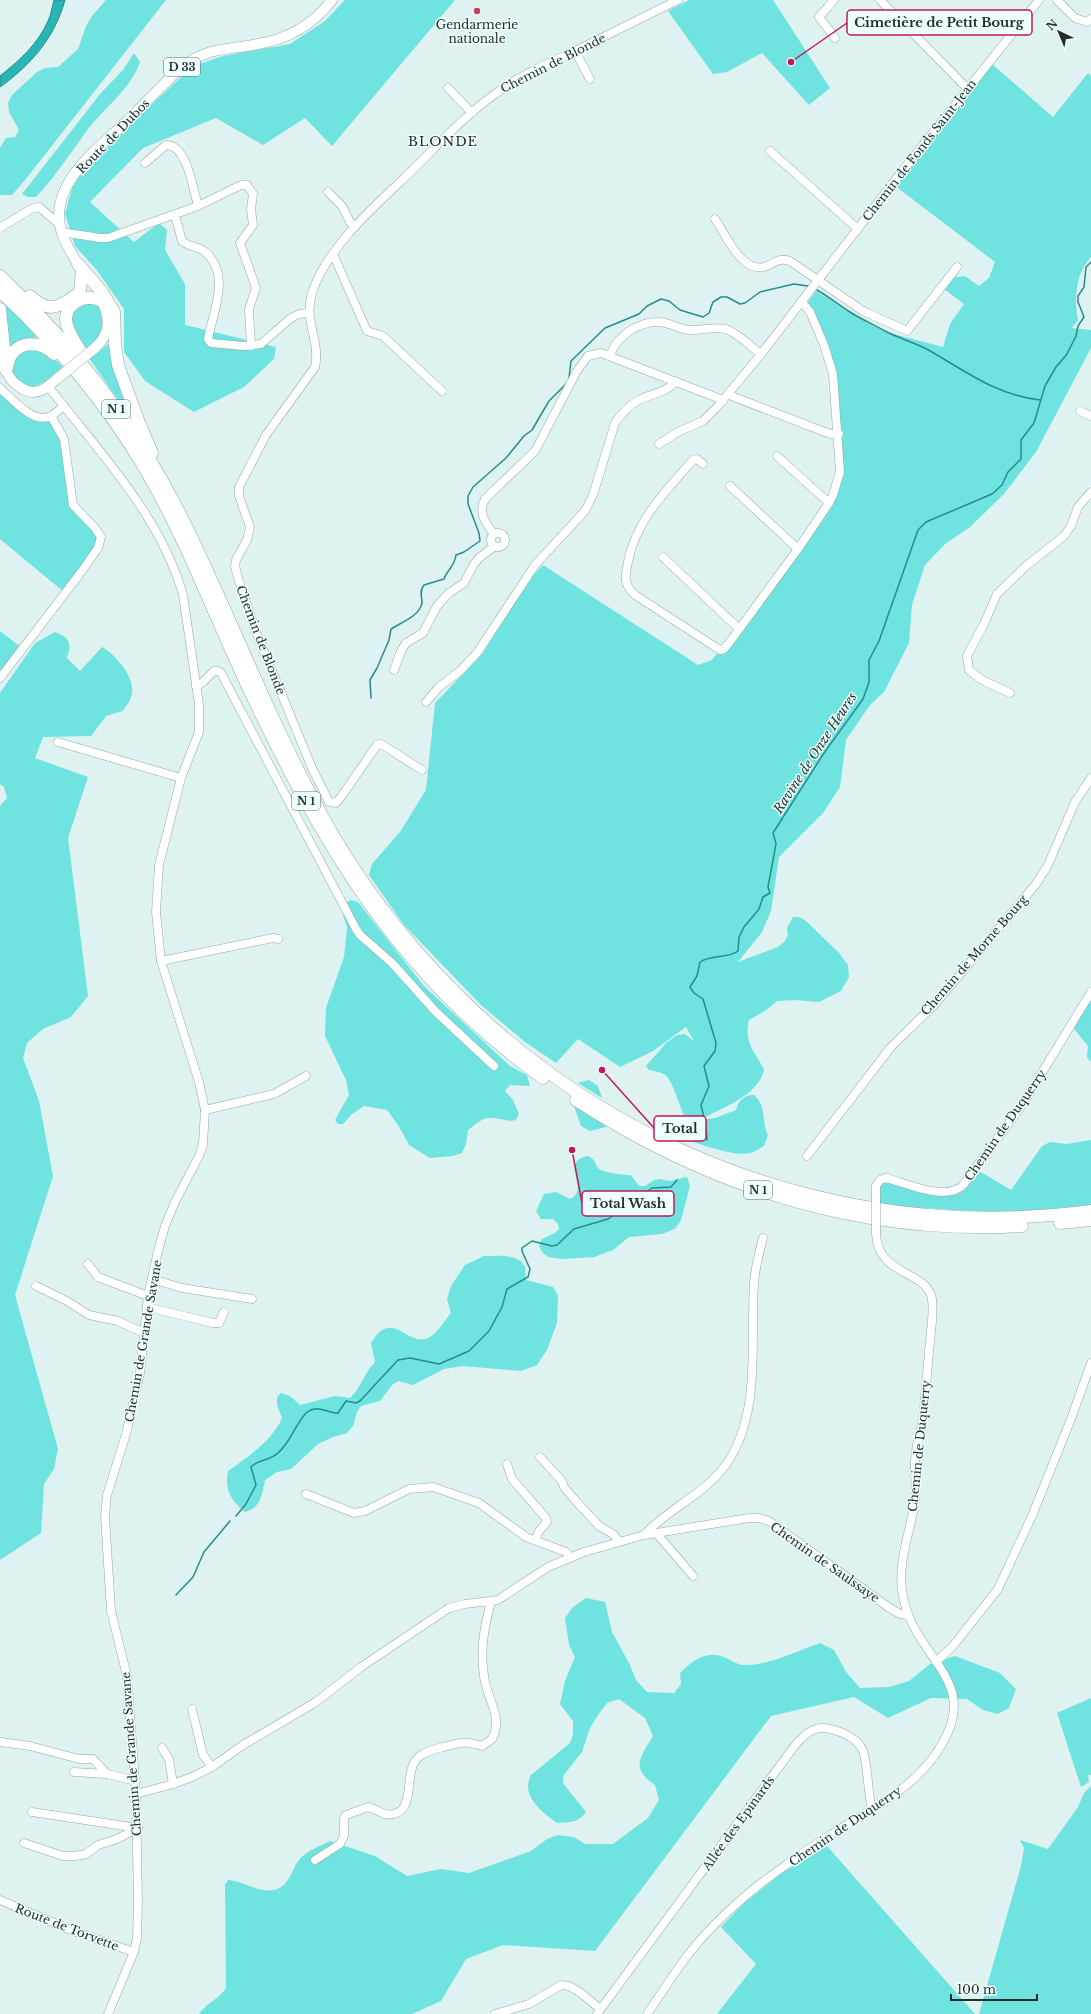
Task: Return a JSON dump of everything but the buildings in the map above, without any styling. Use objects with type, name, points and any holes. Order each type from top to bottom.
[{"type":"highway","points":[[80,268],[80,291]]},
{"type":"highway","points":[[80,268],[102,292],[114,312],[115,345],[118,365],[165,487]]},
{"type":"highway","points":[[0,270],[39,305],[49,307],[59,306],[80,291],[86,288],[93,288]]},
{"type":"highway","name":"N 1","points":[[0,276],[58,333],[121,415],[165,487],[203,562],[260,692],[332,833],[360,877],[417,951],[460,996],[518,1049],[576,1091],[656,1138],[716,1165],[792,1192],[842,1204],[900,1213],[949,1218],[1052,1216],[1091,1211]]},
{"type":"highway","name":"N 1","points":[[0,291],[49,340],[108,414],[143,466],[190,554],[247,686],[309,808],[341,863],[364,898],[412,959],[454,1004],[495,1041],[565,1093],[640,1139],[705,1171],[790,1201],[881,1220],[947,1226],[1000,1227],[1091,1220]]},
{"type":"highway","points":[[100,300],[87,296],[75,302],[69,308],[66,324],[70,335],[121,415]]},
{"type":"highway","points":[[0,309],[6,370]]},
{"type":"highway","points":[[6,370],[10,358],[14,352],[30,344],[41,344],[56,356],[92,402],[108,414]]},
{"type":"main road","name":"Route de Dubos","points":[[48,386],[95,348],[106,335],[108,328],[108,318],[100,300],[65,244],[61,228],[59,210],[62,197],[68,185],[83,163],[180,68],[193,58],[216,50],[258,44],[294,33],[319,15],[332,2]]},
{"type":"main road","points":[[6,370],[12,380],[24,390],[35,392],[48,386]]},
{"type":"street","name":"Chemin de Blonde","points":[[422,770],[381,744],[377,745],[336,803],[329,802],[312,768],[256,632],[238,578],[235,566],[236,560],[247,540],[250,527],[239,496],[239,486],[266,435],[315,367],[318,355],[308,314],[310,300],[315,284],[333,254],[354,226],[472,113],[501,90],[528,74],[678,0]]},
{"type":"street","points":[[834,0],[819,17],[835,38]]},
{"type":"street","points":[[880,0],[967,88]]},
{"type":"street","name":"Chemin de Fonds Saint-Jean","points":[[659,444],[678,432],[707,418],[725,397],[761,354],[967,88],[1039,0]]},
{"type":"street","points":[[1058,0],[1078,21],[1087,22],[1091,19]]},
{"type":"street","points":[[575,51],[590,79]]},
{"type":"street","points":[[448,88],[472,113]]},
{"type":"street","points":[[145,163],[166,145],[174,146],[179,150],[185,161],[198,206]]},
{"type":"street","points":[[770,151],[858,229]]},
{"type":"street","points":[[0,228],[31,209],[39,207],[61,228],[104,238],[174,215],[198,206],[241,185],[247,185],[252,191],[251,209],[253,225],[240,243],[256,288],[249,309],[251,346]]},
{"type":"street","points":[[328,192],[342,206],[350,222],[354,226]]},
{"type":"street","points":[[174,215],[182,241],[204,251],[214,262],[218,274],[218,299],[209,341],[214,344],[251,346],[264,342],[291,318],[300,314],[308,314]]},
{"type":"street","points":[[715,219],[723,230],[725,238],[738,254],[752,266],[757,268],[765,267],[782,259],[790,261],[863,311],[907,331],[957,266]]},
{"type":"street","points":[[333,254],[367,331],[383,336],[442,391]]},
{"type":"street","points":[[703,464],[697,459],[693,460],[650,510],[638,528],[630,550],[626,581],[627,588],[635,595],[718,649],[724,649],[798,549],[829,502],[833,495],[840,472],[839,434],[833,374],[828,355],[810,312],[801,301]]},
{"type":"street","points":[[610,356],[617,342],[623,335],[636,328],[656,322],[689,330],[717,328],[726,329],[761,354]]},
{"type":"street","points":[[494,534],[481,511],[481,506],[485,499],[535,451],[584,359],[594,353],[602,353],[675,380],[751,404],[830,434],[839,434]]},
{"type":"street","points":[[426,702],[439,687],[460,671],[477,653],[535,565],[585,511],[592,495],[615,423],[620,416],[637,401],[671,386],[675,380]]},
{"type":"street","name":"Chemin de Grande Savane","points":[[48,386],[132,493],[162,544],[178,578],[183,595],[199,704],[199,732],[181,778],[159,865],[156,912],[161,961],[199,1082],[206,1110],[205,1133],[200,1154],[168,1220],[152,1280],[148,1296],[140,1373],[126,1434],[107,1495],[105,1516],[111,1611],[126,1676],[136,1781],[138,1828],[137,1938],[134,1952],[108,2014]]},
{"type":"street","points":[[0,388],[25,410],[35,416],[51,416],[64,406]]},
{"type":"street","points":[[1080,411],[1091,416]]},
{"type":"street","points":[[0,678],[82,571],[98,548],[101,537],[95,528],[73,505],[64,439],[51,416]]},
{"type":"street","points":[[777,456],[829,502]]},
{"type":"street","points":[[730,486],[798,549]]},
{"type":"street","points":[[1010,693],[982,680],[969,670],[967,656],[984,624],[997,594],[1026,566],[1064,536],[1071,526],[1078,507],[1091,492]]},
{"type":"street","points":[[394,670],[401,651],[406,643],[423,633],[437,606],[464,582],[474,564],[480,557],[495,546],[502,545],[504,539],[500,533],[494,534],[491,537],[491,542],[495,546]]},
{"type":"street","points":[[664,557],[739,629]]},
{"type":"street","points":[[196,686],[202,683],[214,671],[221,673],[360,935],[392,963],[436,1012],[494,1066]]},
{"type":"street","points":[[58,742],[181,778]]},
{"type":"street","name":"Chemin de Morne Bourg","points":[[807,1156],[891,1047],[935,1004],[1036,884],[1048,865],[1075,802],[1091,778]]},
{"type":"street","points":[[161,961],[273,938],[278,939]]},
{"type":"street","name":"Chemin de Duquerry","points":[[647,2014],[692,1949],[750,1892],[830,1834],[895,1794],[932,1759],[952,1720],[954,1698],[946,1676],[922,1643],[908,1615],[900,1580],[902,1557],[915,1501],[916,1452],[924,1408],[932,1300],[927,1287],[894,1267],[879,1249],[876,1233],[876,1186],[880,1180],[886,1178],[938,1192],[952,1192],[959,1189],[1022,1104],[1091,992]]},
{"type":"street","points":[[206,1110],[274,1094],[306,1076]]},
{"type":"street","points":[[644,1535],[714,1478],[724,1467],[739,1442],[746,1425],[750,1393],[754,1282],[763,1238]]},
{"type":"street","points":[[88,1264],[98,1277],[148,1296]]},
{"type":"street","points":[[152,1280],[182,1288],[252,1299]]},
{"type":"street","points":[[36,1286],[67,1301],[89,1314],[118,1321],[144,1333]]},
{"type":"street","points":[[147,1307],[213,1323],[219,1323],[224,1312]]},
{"type":"street","points":[[936,1662],[953,1646],[998,1589],[1015,1556],[1032,1516],[1071,1419],[1091,1363]]},
{"type":"street","points":[[540,1457],[562,1481],[564,1487],[574,1499],[599,1526],[613,1534],[619,1541]]},
{"type":"street","points":[[507,1464],[512,1479],[546,1518],[547,1522],[539,1531],[534,1540]]},
{"type":"street","points":[[306,1494],[354,1513],[365,1511],[409,1489],[433,1487],[479,1503],[526,1537],[566,1552],[570,1557]]},
{"type":"street","name":"Chemin de Saulssaye","points":[[491,1602],[510,1593],[548,1567],[570,1557],[619,1541],[644,1535],[749,1518],[760,1518],[770,1522],[805,1545],[888,1607],[900,1614],[908,1615]]},
{"type":"street","points":[[657,1534],[693,1576]]},
{"type":"street","points":[[136,1794],[173,1784],[212,1767],[243,1745],[316,1702],[361,1667],[449,1608],[465,1604],[491,1602],[484,1625],[482,1646],[484,1677],[494,1708],[496,1727],[492,1739],[482,1746],[461,1741],[433,1749],[419,1756],[412,1764],[409,1776],[408,1794],[402,1810],[396,1814],[387,1814],[368,1807],[346,1815],[344,1819],[344,1836],[340,1844],[315,1860]]},
{"type":"street","points":[[192,1709],[203,1756],[212,1767]]},
{"type":"street","name":"Allée des Epinards","points":[[598,2011],[776,1772],[801,1740],[810,1732],[816,1728],[833,1729],[846,1735],[860,1745],[865,1762],[872,1809]]},
{"type":"street","points":[[0,1742],[30,1746],[79,1759],[93,1759],[107,1774]]},
{"type":"street","points":[[162,1748],[170,1759],[173,1784]]},
{"type":"street","points":[[74,1772],[107,1774],[136,1781]]},
{"type":"street","points":[[32,1812],[138,1828]]},
{"type":"street","points":[[24,1843],[63,1856],[75,1856],[86,1854],[98,1845],[117,1839],[138,1828]]},
{"type":"street","name":"Route de Torvette","points":[[0,1900],[73,1931],[134,1952]]},
{"type":"street","points":[[496,2014],[529,2004],[561,1985],[569,1986],[581,1993],[598,2011]]},
{"type":"shaded area","points":[[54,0],[65,0],[61,13],[48,38],[32,60],[0,87],[0,76],[27,52],[44,29],[50,16]]},
{"type":"shaded area","points":[[106,0],[166,0],[25,180],[12,195],[0,195],[0,148],[6,138],[15,137],[19,130],[9,112],[8,103],[12,95],[37,72],[45,68],[58,67],[78,49],[86,26],[92,16]]},
{"type":"shaded area","points":[[345,0],[455,0],[332,146],[305,118],[263,145],[216,118],[143,148],[90,202],[134,242],[159,223],[167,230],[165,250],[185,284],[185,325],[276,347],[274,359],[244,387],[194,412],[145,381],[124,352],[124,309],[96,269],[75,246],[65,214],[72,188],[86,166],[193,66],[223,56],[290,44],[325,21]]},
{"type":"shaded area","points":[[689,0],[773,0],[830,88],[809,105],[762,53],[727,72],[713,74],[668,11]]},
{"type":"shaded area","points":[[134,53],[140,62],[136,72],[124,89],[88,129],[57,172],[36,197],[28,197],[22,194],[101,93],[123,70]]},
{"type":"shaded area","points":[[992,64],[1053,117],[1088,73],[1091,76],[1091,257],[1079,279],[1076,295],[1078,320],[1072,328],[1091,330],[1091,348],[1036,452],[1004,494],[970,527],[945,544],[925,565],[912,605],[909,643],[884,692],[870,705],[846,740],[840,787],[823,813],[779,857],[771,911],[762,932],[738,962],[778,947],[785,941],[788,935],[787,928],[793,917],[799,917],[806,921],[839,953],[848,965],[849,977],[841,991],[819,1002],[794,1000],[777,1001],[765,1011],[749,1020],[749,1041],[764,1069],[761,1078],[748,1093],[738,1100],[700,1120],[715,1118],[736,1110],[742,1099],[747,1096],[754,1095],[758,1099],[761,1104],[768,1135],[764,1146],[752,1152],[742,1154],[732,1153],[697,1143],[668,1132],[666,1127],[672,1119],[684,1115],[668,1078],[661,1073],[649,1070],[646,1066],[666,1043],[677,1035],[685,1034],[694,1041],[686,1027],[653,1051],[620,1067],[578,1039],[556,1063],[525,1042],[481,1005],[404,925],[369,875],[372,864],[400,832],[426,790],[435,703],[483,653],[527,582],[543,565],[698,665],[712,660],[798,549],[839,480],[833,374],[805,306],[816,291],[869,324],[886,332],[943,347],[950,324],[964,304],[944,289],[955,277],[965,276],[979,286],[989,278],[995,262],[894,185]]},
{"type":"shaded area","points":[[4,300],[37,337],[9,352],[6,311],[2,301]]},
{"type":"shaded area","points":[[81,301],[98,304],[103,319],[102,330],[96,340],[84,350],[72,328],[71,312]]},
{"type":"shaded area","points":[[111,342],[137,427],[89,358]]},
{"type":"shaded area","points":[[27,348],[48,352],[63,367],[43,383],[36,386],[24,384],[17,379],[11,370],[17,355]]},
{"type":"shaded area","points":[[0,389],[25,410],[47,417],[60,430],[71,499],[101,537],[64,592],[0,539]]},
{"type":"shaded area","points":[[0,631],[22,648],[0,673]]},
{"type":"shaded area","points":[[55,632],[67,639],[69,648],[67,658],[80,671],[102,647],[113,655],[128,674],[131,681],[132,694],[130,701],[123,711],[106,716],[91,736],[43,737],[35,758],[88,777],[68,838],[88,996],[71,1017],[43,1029],[27,1043],[23,1058],[39,1101],[53,1176],[15,1295],[58,1449],[54,1469],[44,1484],[41,1533],[0,1560],[0,806],[7,798],[4,787],[0,784],[0,693],[35,643]]},
{"type":"shaded area","points":[[351,900],[358,902],[424,986],[510,1066],[527,1075],[530,1086],[510,1085],[505,1091],[513,1100],[519,1114],[516,1120],[508,1121],[488,1118],[480,1121],[468,1130],[466,1144],[462,1153],[453,1156],[430,1158],[409,1145],[398,1125],[387,1110],[364,1106],[352,1114],[343,1124],[338,1124],[335,1120],[349,1095],[346,1080],[325,1036],[326,1008],[344,957],[347,927],[343,915],[347,902]]},
{"type":"shaded area","points":[[1091,992],[1091,1062],[1087,1057],[1088,1046],[1071,1025]]},
{"type":"shaded area","points":[[589,1080],[598,1086],[602,1098],[578,1083]]},
{"type":"shaded area","points":[[574,1106],[606,1127],[590,1131],[581,1126]]},
{"type":"shaded area","points":[[1091,1140],[1091,1206],[998,1213],[880,1205],[880,1185],[885,1181],[932,1194],[950,1195],[958,1194],[964,1190],[979,1171],[1011,1190],[1042,1146],[1050,1142],[1067,1144]]},
{"type":"shaded area","points":[[588,1156],[601,1170],[631,1175],[639,1186],[645,1186],[654,1180],[660,1179],[670,1181],[687,1177],[690,1186],[681,1220],[676,1228],[662,1234],[629,1237],[613,1250],[594,1257],[562,1259],[548,1257],[542,1252],[539,1246],[542,1239],[555,1233],[559,1229],[558,1224],[553,1219],[541,1219],[536,1211],[544,1194],[556,1192],[570,1199],[576,1194],[578,1189],[575,1169],[576,1163],[580,1159]]},
{"type":"shaded area","points":[[484,1256],[507,1256],[518,1259],[525,1267],[526,1280],[553,1287],[558,1296],[557,1323],[547,1350],[537,1365],[521,1371],[463,1366],[444,1369],[413,1385],[399,1381],[393,1384],[380,1401],[361,1406],[357,1412],[353,1426],[347,1433],[333,1437],[318,1444],[291,1469],[277,1472],[265,1480],[258,1504],[245,1512],[240,1508],[232,1499],[228,1489],[228,1471],[259,1448],[278,1426],[282,1418],[277,1405],[277,1397],[281,1393],[290,1396],[300,1405],[335,1396],[350,1398],[375,1362],[371,1343],[379,1333],[386,1328],[394,1328],[415,1338],[422,1339],[433,1335],[451,1313],[447,1299],[451,1286],[465,1265]]},
{"type":"shaded area","points":[[586,1598],[605,1602],[612,1632],[630,1665],[636,1680],[647,1692],[674,1693],[681,1684],[680,1673],[696,1660],[707,1655],[719,1656],[741,1665],[753,1665],[772,1661],[820,1643],[834,1650],[846,1672],[860,1688],[889,1687],[909,1681],[930,1664],[955,1656],[1000,1673],[1016,1689],[1009,1708],[998,1714],[983,1710],[967,1699],[931,1698],[888,1718],[854,1697],[771,1716],[595,1951],[503,1945],[466,1959],[441,2001],[412,2014],[199,2014],[226,1988],[225,1885],[228,1880],[240,1882],[263,1890],[274,1890],[287,1882],[299,1860],[305,1854],[330,1841],[375,1856],[407,1876],[441,1869],[469,1873],[531,1851],[547,1839],[558,1835],[574,1837],[585,1844],[613,1844],[648,1818],[659,1800],[655,1785],[642,1773],[640,1762],[644,1751],[653,1736],[645,1718],[619,1699],[607,1703],[598,1715],[590,1728],[582,1752],[563,1776],[563,1783],[586,1812],[583,1816],[570,1822],[557,1823],[539,1809],[530,1797],[528,1790],[528,1783],[531,1775],[570,1743],[573,1734],[573,1721],[560,1704],[565,1681],[575,1657],[569,1645],[565,1618],[573,1607]]},
{"type":"shaded area","points":[[1091,1698],[1091,1775],[1088,1775],[1089,1782],[1081,1787],[1057,1713]]},
{"type":"shaded area","points":[[1091,1786],[1091,2014],[979,2014],[1021,1866],[1024,1848],[1020,1840],[1048,1849],[1078,1807],[1084,1793]]},
{"type":"shaded area","points":[[827,1846],[975,2014],[717,2014],[756,1964],[721,1927],[744,1903],[782,1873]]},
{"type":"waterway","name":"Ravine de Onze Heures","points":[[707,1140],[706,1126],[701,1105],[709,1086],[704,1066],[715,1051],[716,1043],[703,999],[694,993],[690,987],[697,976],[700,962],[710,958],[730,955],[738,951],[739,937],[744,927],[759,909],[763,897],[770,893],[768,887],[776,844],[773,833],[824,753],[863,699],[869,682],[869,660],[879,641],[918,530],[926,522],[992,494],[1002,485],[1008,472],[1021,459],[1021,440],[1034,423],[1045,386],[1056,367],[1067,354],[1076,336],[1078,326],[1084,317],[1078,302],[1078,296],[1084,287],[1086,267],[1091,262]]},
{"type":"waterway","points":[[569,378],[571,361],[605,328],[639,314],[647,306],[661,299],[669,301],[680,310],[703,317],[709,313],[713,302],[721,297],[727,297],[740,304],[745,303],[760,292],[794,284],[808,286]]},
{"type":"waterway","points":[[817,290],[859,317],[891,334],[926,349],[983,382],[1010,393],[1040,400]]},
{"type":"waterway","points":[[371,698],[370,680],[389,640],[391,629],[418,612],[422,603],[421,592],[424,585],[444,579],[454,562],[456,555],[464,552],[480,541],[479,533],[468,504],[468,496],[473,487],[506,458],[524,436],[532,430],[549,401],[567,383]]},
{"type":"waterway","name":"Ravine de Onze Heures","points":[[236,1516],[246,1504],[256,1485],[251,1467],[254,1464],[275,1456],[286,1444],[299,1422],[307,1412],[319,1409],[338,1413],[346,1401],[356,1403],[360,1401],[398,1360],[410,1358],[439,1364],[469,1351],[489,1331],[502,1307],[507,1289],[528,1277],[530,1269],[522,1248],[532,1241],[552,1246],[557,1245],[574,1229],[608,1219],[652,1188],[671,1187],[677,1180]]},
{"type":"waterway","name":"Ravine de Onze Heures","points":[[176,1595],[193,1577],[204,1552],[230,1521]]},
{"type":"place","name":"Gendarmerie nationale","points":[[477,11]]},
{"type":"place","name":"Cimetière de Petit Bourg","points":[[791,62]]},
{"type":"place","name":"Total","points":[[602,1070]]},
{"type":"place","name":"Total Wash","points":[[572,1150]]},
{"type":"district","name":"BLONDE","points":[[443,141]]}]
